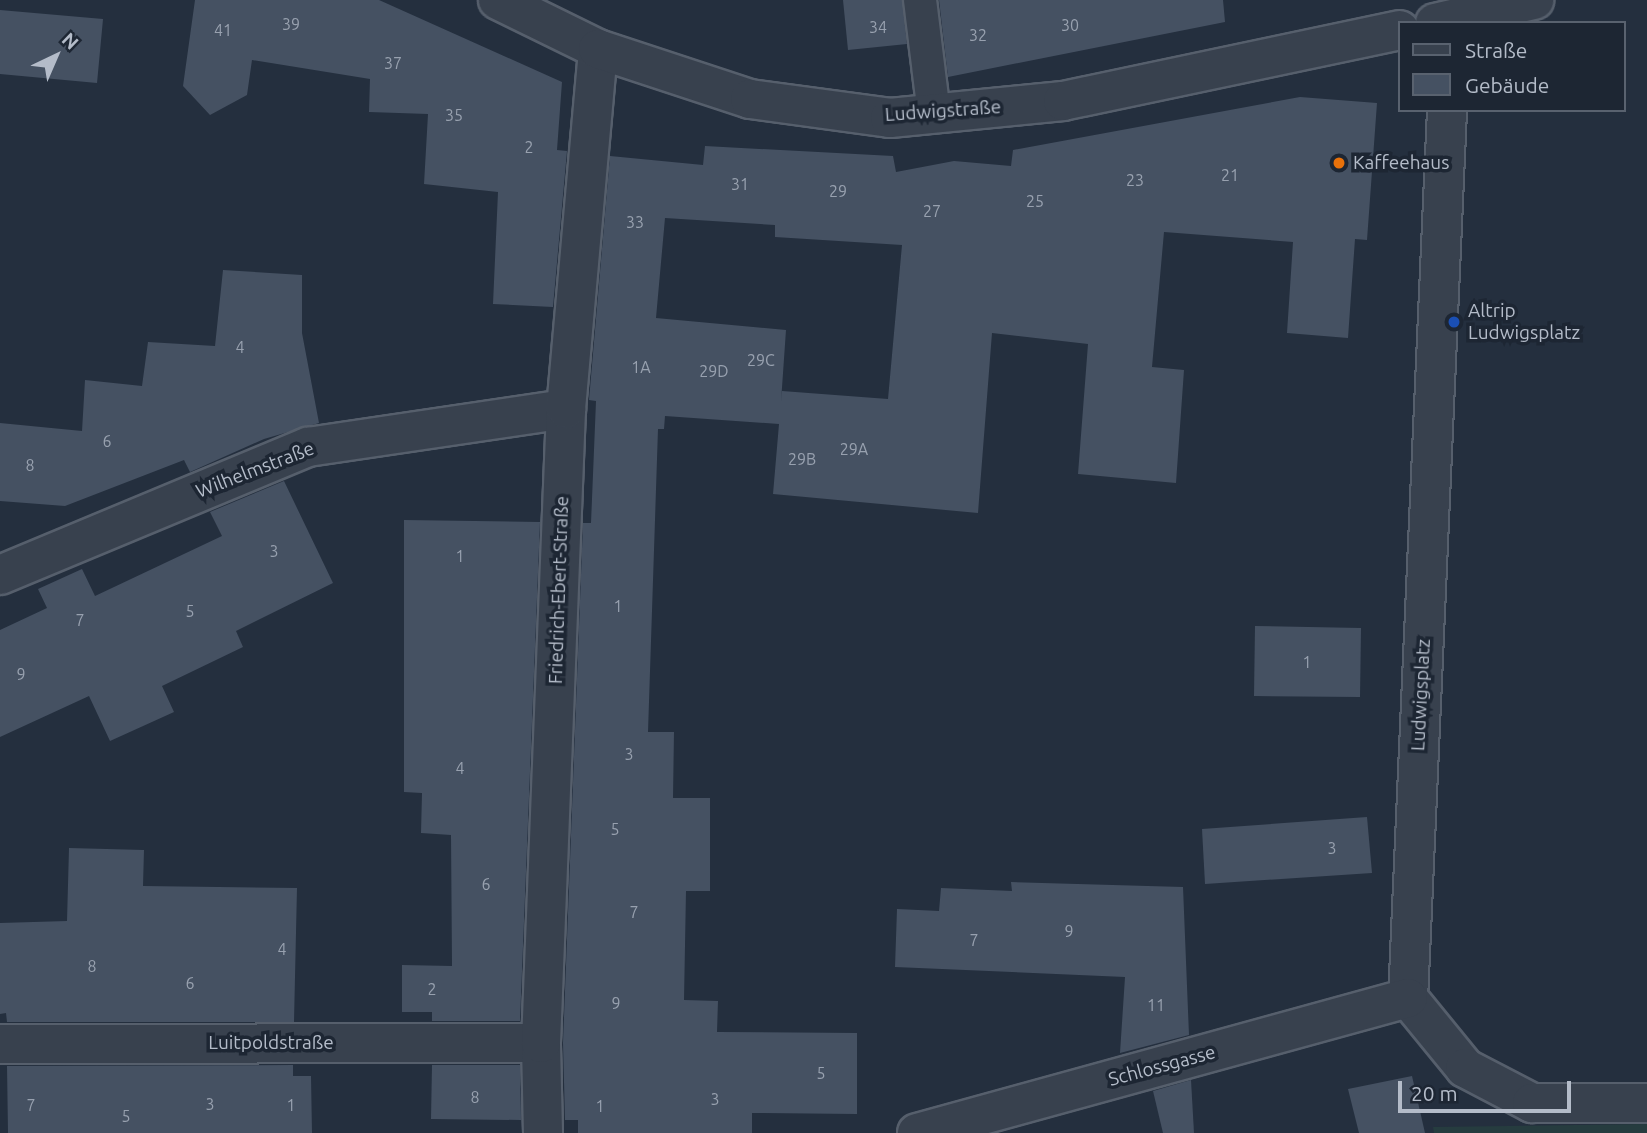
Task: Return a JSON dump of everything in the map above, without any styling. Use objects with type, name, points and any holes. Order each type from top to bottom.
[{"type":"street","name":"Ludwigstraße","points":[[498,0],[598,49],[750,99],[890,118],[1063,101],[1398,30]]},
{"type":"street","points":[[1447,16],[1534,0]]},
{"type":"street","name":"Friedrich-Ebert-Straße","points":[[543,1133],[541,1043],[566,409],[598,49]]},
{"type":"street","name":"Ludwigsplatz","points":[[1408,998],[1447,112]]},
{"type":"street","name":"Wilhelmstraße","points":[[0,575],[308,447],[566,409]]},
{"type":"street","points":[[1408,998],[1465,1068],[1532,1104],[1647,1103]]},
{"type":"street","name":"Schlossgasse","points":[[917,1133],[1408,998]]},
{"type":"street","name":"Luitpoldstraße","points":[[0,1044],[541,1043]]},
{"type":"lane","points":[[920,0],[934,114]]},
{"type":"green space","points":[[1647,1124],[1647,1133],[1434,1133],[1433,1127]]},
{"type":"building","points":[[195,0],[379,0],[562,82],[557,150],[567,151],[553,307],[493,304],[498,192],[424,184],[428,114],[369,112],[370,79],[252,60],[247,95],[210,115],[183,86]]},
{"type":"building","points":[[843,0],[902,0],[907,44],[848,50]]},
{"type":"building","points":[[939,0],[1223,0],[1225,22],[948,77]]},
{"type":"building","points":[[0,10],[103,19],[97,83],[0,74]]},
{"type":"building","points":[[1300,97],[1377,103],[1367,240],[1355,239],[1348,338],[1287,333],[1293,242],[1164,232],[1152,367],[1184,370],[1176,483],[1078,474],[1088,344],[992,333],[978,513],[773,494],[779,424],[665,416],[664,429],[658,429],[648,732],[674,732],[673,798],[710,798],[710,891],[686,891],[684,1000],[718,1001],[717,1032],[857,1033],[857,1114],[752,1113],[752,1133],[578,1133],[578,1120],[565,1120],[563,1043],[583,523],[591,523],[596,401],[589,400],[610,156],[703,165],[705,146],[893,156],[896,172],[954,161],[1011,166],[1013,150]],"holes":[[[665,218],[775,225],[775,237],[902,245],[888,399],[782,391],[781,402],[786,330],[656,318]]]},
{"type":"building","points":[[223,270],[302,275],[302,333],[319,423],[264,439],[190,472],[184,460],[65,506],[0,501],[0,423],[82,431],[85,380],[142,386],[148,342],[215,346]]},
{"type":"building","points":[[284,481],[333,583],[236,631],[243,647],[162,686],[174,712],[110,741],[89,696],[0,737],[0,630],[47,608],[38,589],[82,569],[95,596],[222,536],[210,512]]},
{"type":"building","points":[[404,520],[540,522],[520,1021],[432,1021],[432,1012],[402,1012],[402,965],[452,966],[451,835],[421,833],[422,793],[404,792]]},
{"type":"building","points":[[1255,626],[1361,628],[1360,697],[1254,696]]},
{"type":"building","points":[[1367,817],[1372,873],[1205,884],[1202,829]]},
{"type":"building","points":[[69,848],[144,850],[143,886],[297,888],[294,1022],[7,1022],[6,1013],[0,1014],[0,923],[67,921]]},
{"type":"building","points":[[1011,882],[1183,887],[1189,1035],[1120,1053],[1125,977],[895,967],[897,909],[939,911],[941,888],[1012,891]]},
{"type":"building","points":[[293,1065],[293,1076],[311,1076],[312,1133],[8,1133],[7,1066]]},
{"type":"building","points":[[432,1065],[520,1065],[521,1120],[431,1119]]},
{"type":"building","points":[[1412,1076],[1425,1133],[1359,1133],[1348,1089]]},
{"type":"building","points":[[1191,1080],[1194,1133],[1163,1133],[1153,1091]]},
{"type":"place","name":"Kaffeehaus","points":[[1339,163]]},
{"type":"place","name":"Altrip Ludwigsplatz","points":[[1454,322]]}]
